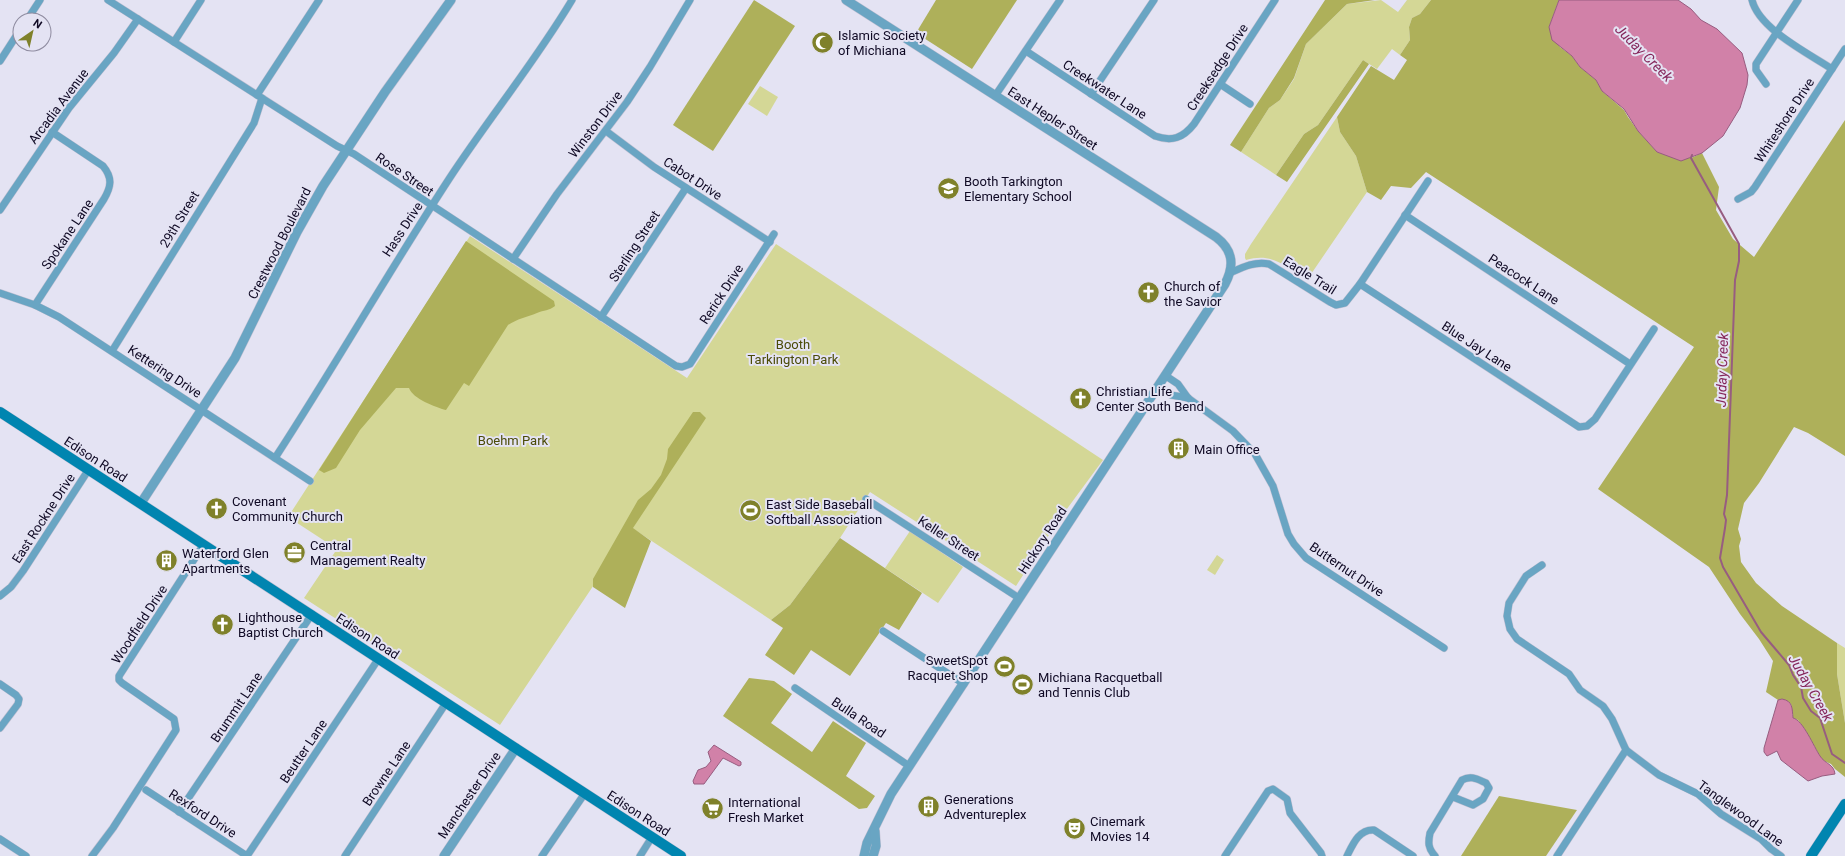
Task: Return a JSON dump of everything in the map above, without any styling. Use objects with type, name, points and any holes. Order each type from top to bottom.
[{"type":"main road","name":"Edison Road","points":[[0,412],[681,856]]},
{"type":"main road","points":[[1811,856],[1845,804]]},
{"type":"street","points":[[32,12],[40,0]]},
{"type":"street","name":"Rose Street","points":[[108,0],[346,150],[676,366],[687,366]]},
{"type":"street","points":[[174,42],[201,0]]},
{"type":"street","name":"29th Street","points":[[112,351],[254,123],[259,96],[319,0]]},
{"type":"street","name":"Crestwood Boulevard","points":[[141,503],[202,410],[247,334],[310,208],[384,92],[451,0]]},
{"type":"street","name":"Hass Drive","points":[[275,458],[431,206],[539,53],[572,0]]},
{"type":"street","name":"Winston Drive","points":[[513,259],[557,194],[606,131],[650,67],[690,0]]},
{"type":"street","name":"East Hepler Street","points":[[846,0],[1216,237],[1230,253],[1231,270]]},
{"type":"street","points":[[995,96],[1060,0]]},
{"type":"street","points":[[1091,94],[1154,0]]},
{"type":"street","name":"Creeksedge Drive","points":[[1174,142],[1190,129],[1275,0]]},
{"type":"street","points":[[1752,0],[1757,13],[1762,20],[1777,32],[1832,69]]},
{"type":"street","points":[[1766,84],[1759,76],[1756,67],[1798,0]]},
{"type":"street","name":"Arcadia Avenue","points":[[0,210],[69,108],[114,53],[138,19]]},
{"type":"street","points":[[0,61],[12,42]]},
{"type":"street","name":"Whiteshore Drive","points":[[1738,199],[1751,192],[1755,187],[1845,49]]},
{"type":"street","name":"Creekwater Lane","points":[[1026,51],[1155,136],[1174,142]]},
{"type":"street","points":[[1220,84],[1250,104]]},
{"type":"street","name":"Cabot Drive","points":[[606,131],[644,160],[770,242]]},
{"type":"street","name":"Spokane Lane","points":[[35,305],[104,199],[111,184],[108,173],[99,163],[52,132]]},
{"type":"street","name":"Eagle Trail","points":[[1231,270],[1258,263],[1269,264],[1336,305],[1348,301],[1428,181]]},
{"type":"street","name":"Sterling Street","points":[[601,317],[686,188]]},
{"type":"street","name":"Peacock Lane","points":[[1405,215],[1630,364]]},
{"type":"street","name":"Rerick Drive","points":[[687,366],[774,234]]},
{"type":"street","name":"Hickory Road","points":[[864,856],[867,843],[891,794],[1166,376],[1225,284],[1231,270]]},
{"type":"street","name":"Blue Jay Lane","points":[[1360,284],[1575,425],[1581,427],[1587,426],[1595,419],[1630,364]]},
{"type":"street","name":"Kettering Drive","points":[[0,293],[35,305],[59,317],[310,481]]},
{"type":"street","points":[[1630,364],[1654,330]]},
{"type":"street","name":"Butternut Drive","points":[[1166,376],[1178,384],[1188,398],[1223,422],[1255,454],[1273,486],[1288,534],[1296,547],[1306,558],[1444,648]]},
{"type":"street","name":"Butternut Drive","points":[[1158,388],[1171,396],[1188,398]]},
{"type":"street","name":"East Rockne Drive","points":[[0,596],[11,587],[20,575],[89,469]]},
{"type":"street","name":"Keller Street","points":[[866,499],[1019,598]]},
{"type":"street","name":"Woodfield Drive","points":[[92,856],[113,828],[176,730],[174,719],[122,683],[119,680],[119,676],[204,544]]},
{"type":"street","name":"Tanglewood Lane","points":[[1542,565],[1526,576],[1509,603],[1507,616],[1510,629],[1517,639],[1569,674],[1580,690],[1603,706],[1612,719],[1626,750],[1659,775],[1698,794],[1721,814],[1761,839],[1781,856]]},
{"type":"street","name":"Brummit Lane","points":[[179,812],[312,614]]},
{"type":"street","points":[[883,631],[964,684]]},
{"type":"street","name":"Beutter Lane","points":[[247,856],[379,658]]},
{"type":"street","points":[[0,684],[16,695],[19,699],[18,704],[0,728]]},
{"type":"street","name":"Bulla Road","points":[[795,688],[909,766]]},
{"type":"street","name":"Browne Lane","points":[[345,856],[446,703]]},
{"type":"street","name":"Manchester Drive","points":[[444,856],[516,748]]},
{"type":"street","points":[[1557,856],[1626,750]]},
{"type":"street","points":[[1435,856],[1429,848],[1428,842],[1430,834],[1462,780],[1468,777],[1475,778],[1486,783],[1488,788],[1483,799],[1473,805],[1453,797]]},
{"type":"street","points":[[1225,856],[1268,791],[1274,789],[1287,799],[1290,813],[1321,852],[1322,856]]},
{"type":"street","name":"Rexford Drive","points":[[146,790],[247,856]]},
{"type":"street","points":[[542,856],[584,793]]},
{"type":"street","name":"Hickory Road","points":[[873,856],[876,846],[875,829]]},
{"type":"street","points":[[1347,856],[1354,842],[1361,833],[1367,830],[1374,830],[1413,856]]},
{"type":"street","points":[[640,856],[652,837]]},
{"type":"street","points":[[0,839],[26,856]]},
{"type":"green space","points":[[1381,0],[1398,12],[1407,0],[1431,0],[1420,14],[1412,18],[1409,27],[1410,40],[1400,55],[1392,49],[1377,69],[1363,60],[1318,125],[1304,134],[1276,175],[1241,152],[1269,108],[1280,100],[1294,79],[1306,44],[1347,4]]},
{"type":"green space","points":[[760,86],[778,97],[767,116],[748,104]]},
{"type":"green space","points":[[1337,117],[1340,132],[1356,156],[1367,192],[1307,280],[1286,266],[1272,259],[1256,258],[1246,260],[1245,254],[1251,244]]},
{"type":"green space","points":[[470,236],[687,378],[776,244],[1103,460],[1058,521],[1016,586],[870,492],[840,538],[790,605],[771,620],[632,528],[500,725],[304,598],[337,549],[288,517]]},
{"type":"green space","name":"East Side Baseball Softball Association","points":[[910,531],[963,567],[938,603],[885,568]]},
{"type":"green space","points":[[1217,555],[1224,560],[1215,575],[1207,570]]},
{"type":"green space","points":[[1837,643],[1845,648],[1845,723],[1837,674]]},
{"type":"shaded area","points":[[754,0],[795,26],[713,151],[673,125]]},
{"type":"shaded area","points":[[936,0],[1017,0],[972,69],[916,33]]},
{"type":"shaded area","points":[[1325,0],[1375,0],[1347,4],[1306,44],[1294,78],[1280,100],[1269,108],[1241,152],[1230,145]]},
{"type":"shaded area","points":[[1431,0],[1559,0],[1549,27],[1560,47],[1572,56],[1580,67],[1596,80],[1602,91],[1624,110],[1638,131],[1657,152],[1691,158],[1702,153],[1719,187],[1716,210],[1733,239],[1754,257],[1845,120],[1845,456],[1808,433],[1794,427],[1759,483],[1744,503],[1738,529],[1741,539],[1739,546],[1741,562],[1756,583],[1782,606],[1837,643],[1837,674],[1845,723],[1845,777],[1831,764],[1822,760],[1805,730],[1798,720],[1793,718],[1791,704],[1782,699],[1778,700],[1766,692],[1773,661],[1709,567],[1598,489],[1694,347],[1426,172],[1411,188],[1391,186],[1381,200],[1367,192],[1356,156],[1340,132],[1337,117],[1371,66],[1394,80],[1407,60],[1400,55],[1410,40],[1409,27],[1412,18],[1420,14]]},
{"type":"shaded area","points":[[1363,60],[1369,64],[1287,182],[1276,175],[1304,134],[1318,125]]},
{"type":"shaded area","points":[[466,241],[554,301],[555,306],[549,310],[518,320],[508,325],[469,386],[464,383],[446,410],[431,405],[420,399],[411,392],[409,388],[396,388],[360,430],[336,468],[324,473],[319,470]]},
{"type":"shaded area","points":[[693,412],[700,412],[706,418],[633,528],[651,541],[625,608],[593,587],[593,579],[638,500],[651,489],[661,475],[667,459],[668,449]]},
{"type":"shaded area","points":[[840,538],[922,593],[899,630],[886,623],[850,676],[811,650],[794,675],[765,655],[783,628],[771,620],[790,605]]},
{"type":"shaded area","points":[[749,678],[774,681],[792,694],[771,723],[812,752],[833,721],[866,743],[846,776],[875,796],[867,808],[859,809],[723,716]]},
{"type":"shaded area","points":[[1499,796],[1577,810],[1546,856],[1461,856]]},
{"type":"water","points":[[1559,0],[1678,0],[1691,9],[1701,20],[1717,29],[1742,53],[1748,75],[1747,85],[1740,108],[1723,136],[1702,153],[1681,161],[1657,152],[1638,131],[1624,109],[1602,91],[1596,80],[1580,67],[1572,56],[1552,40],[1549,27]]},
{"type":"water","points":[[1782,699],[1790,703],[1793,718],[1801,724],[1822,759],[1833,768],[1835,774],[1822,776],[1808,781],[1781,760],[1777,751],[1767,756],[1764,752],[1778,700]]},
{"type":"water","points":[[714,745],[741,762],[741,765],[739,766],[723,758],[704,784],[694,784],[693,781],[698,770],[706,767],[711,761],[708,752]]},
{"type":"waterway","name":"Juday Creek","points":[[1692,155],[1691,158],[1739,244],[1739,261],[1735,280],[1727,495],[1724,514],[1726,520],[1720,558],[1723,567],[1761,632],[1789,665],[1793,675],[1801,687],[1803,698],[1811,711],[1820,718],[1832,754],[1845,763]]},
{"type":"place","name":"Islamic Society of Michiana","points":[[823,42]]},
{"type":"place","name":"Booth Tarkington Elementary School","points":[[949,188]]},
{"type":"place","name":"Church of the Savior","points":[[1148,293]]},
{"type":"place","name":"Christian Life Center South Bend","points":[[1081,398]]},
{"type":"place","name":"Main Office","points":[[1179,449]]},
{"type":"place","name":"Covenant Community Church","points":[[216,508]]},
{"type":"place","name":"East Side Baseball Softball Association","points":[[751,511]]},
{"type":"place","name":"Central Management Realty","points":[[295,552]]},
{"type":"place","name":"Waterford Glen Apartments","points":[[167,560]]},
{"type":"place","name":"Lighthouse Baptist Church","points":[[222,624]]},
{"type":"place","name":"SweetSpot Racquet Shop","points":[[1004,667]]},
{"type":"place","name":"Michiana Racquetball and Tennis Club","points":[[1022,684]]},
{"type":"place","name":"Generations Adventureplex","points":[[929,806]]},
{"type":"place","name":"International Fresh Market","points":[[712,809]]},
{"type":"place","name":"Cinemark Movies 14","points":[[1074,828]]},
{"type":"park label","name":"Booth Tarkington Park","points":[[793,352]]},
{"type":"park label","name":"Boehm Park","points":[[513,440]]}]
